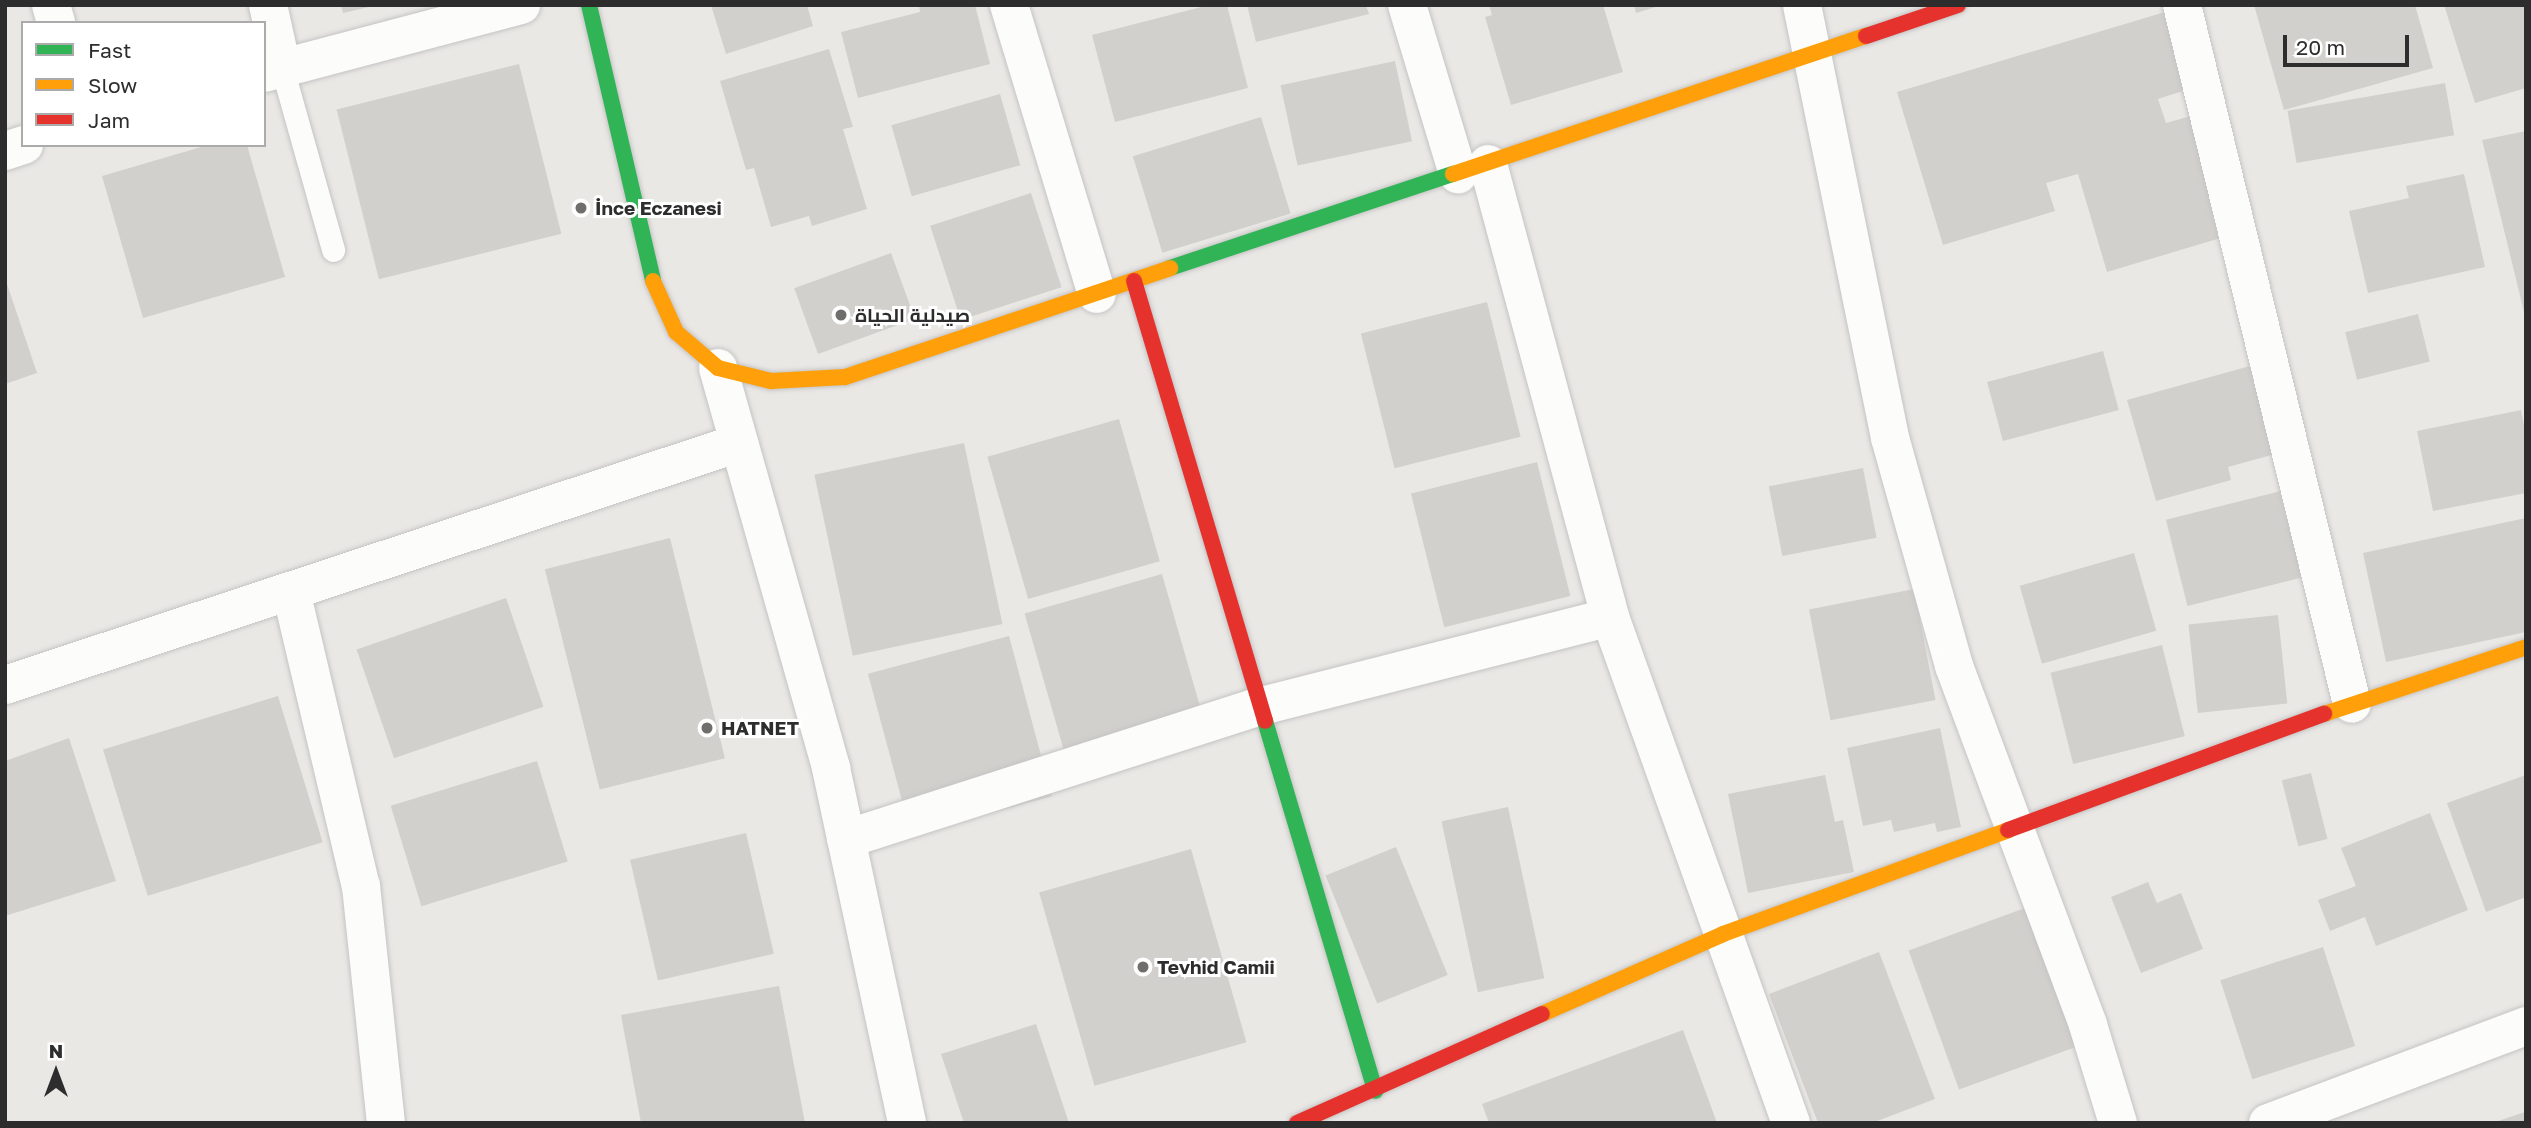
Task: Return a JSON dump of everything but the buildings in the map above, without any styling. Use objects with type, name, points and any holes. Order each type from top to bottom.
[{"type":"street","points":[[268,5],[273,70],[521,5]]},
{"type":"street","points":[[589,5],[647,268],[676,332],[718,368],[771,382],[845,377],[1814,56],[1958,5]]},
{"type":"street","points":[[1009,5],[1097,294]]},
{"type":"street","points":[[1407,5],[1473,169],[1610,617],[1791,1123]]},
{"type":"street","points":[[1802,5],[1890,438],[1954,666],[2012,829],[2088,1025],[2118,1123]]},
{"type":"street","points":[[2182,5],[2352,704]]},
{"type":"street","points":[[1134,281],[1258,707],[1375,1091]]},
{"type":"street","points":[[718,368],[846,839],[907,1123]]},
{"type":"street","points":[[5,685],[739,443]]},
{"type":"street","points":[[291,591],[361,886],[386,1123]]},
{"type":"street","points":[[846,839],[1258,707],[1610,617]]},
{"type":"street","points":[[1297,1123],[1375,1091],[1723,934],[2352,704],[2526,648]]},
{"type":"street","points":[[2268,1123],[2526,1026]]},
{"type":"lane","points":[[273,70],[333,250]]},
{"type":"traffic: fast","points":[[589,5],[653,281]]},
{"type":"traffic: fast","points":[[1170,268],[1453,174]]},
{"type":"traffic: fast","points":[[1265,721],[1375,1091]]},
{"type":"traffic: slow","points":[[1453,174],[1866,36]]},
{"type":"traffic: slow","points":[[653,281],[676,332],[718,368],[771,381],[845,377],[1170,268]]},
{"type":"traffic: slow","points":[[2324,714],[2526,647]]},
{"type":"traffic: slow","points":[[1542,1014],[1723,934],[2008,830]]},
{"type":"traffic: jam","points":[[1866,36],[1958,5]]},
{"type":"traffic: jam","points":[[1134,281],[1265,721]]},
{"type":"traffic: jam","points":[[2008,830],[2324,714]]},
{"type":"traffic: jam","points":[[1297,1123],[1542,1014]]},
{"type":"place","name":"İnce Eczanesi","points":[[581,208]]},
{"type":"place","name":"صيدلية الحياة","points":[[841,315]]},
{"type":"place","name":"HATNET","points":[[707,728]]},
{"type":"place","name":"Tevhid Camii","points":[[1143,967]]}]
